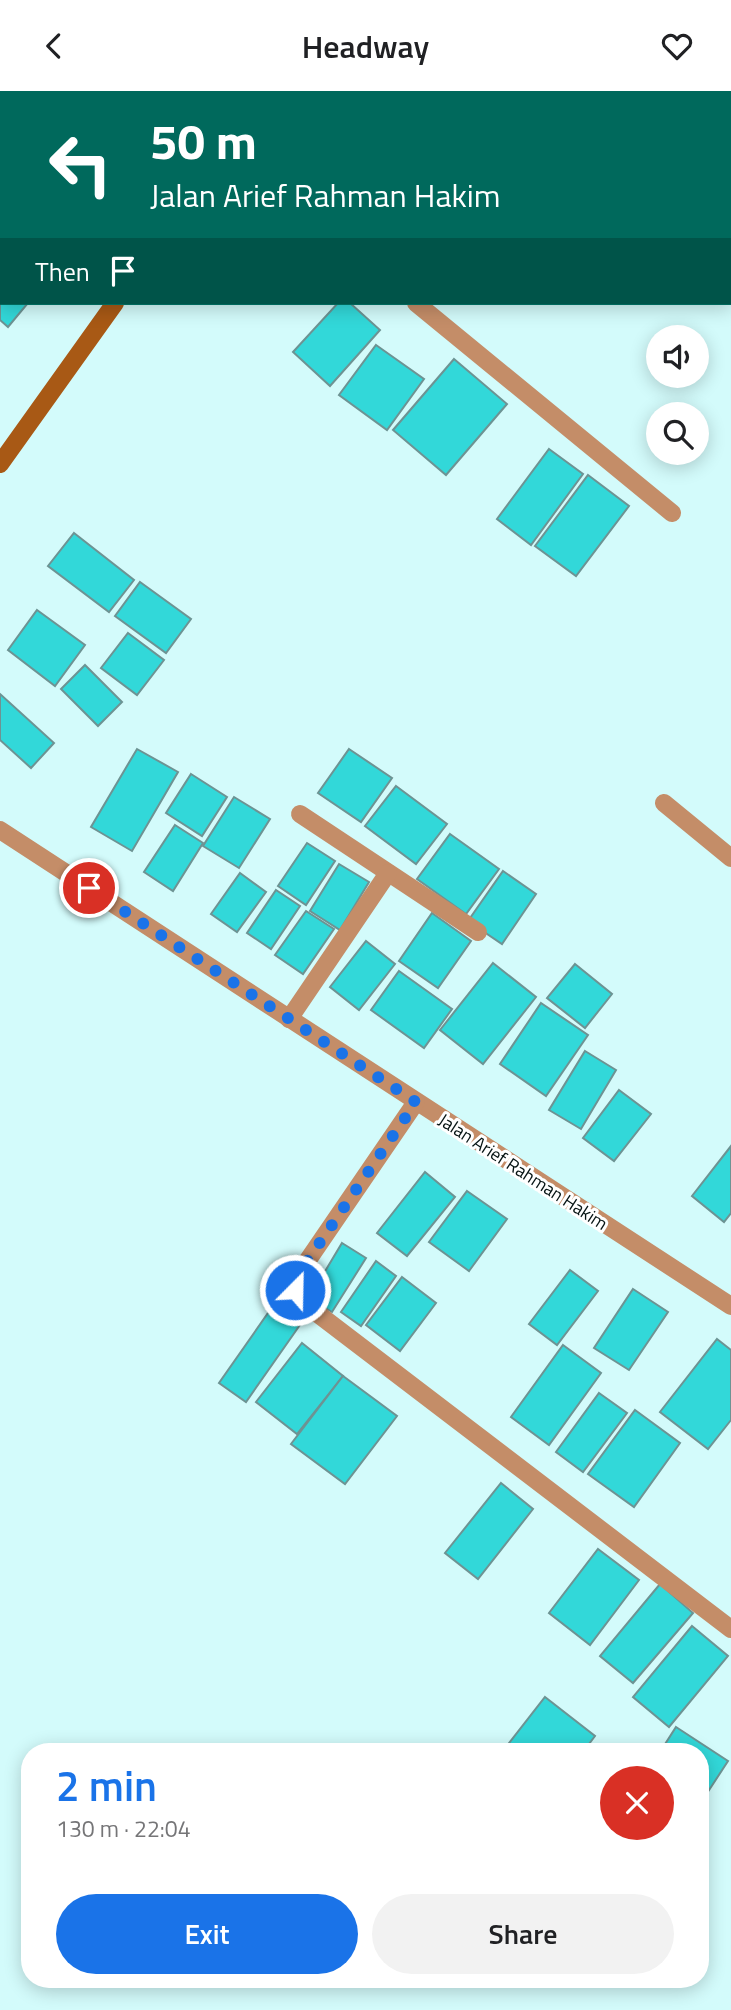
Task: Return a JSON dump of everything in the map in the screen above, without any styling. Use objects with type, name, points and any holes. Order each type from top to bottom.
[{"type":"main road","points":[[0,464],[114,305]]},
{"type":"street","points":[[418,305],[672,513]]},
{"type":"street","points":[[664,803],[731,858]]},
{"type":"street","points":[[300,814],[478,932]]},
{"type":"street","name":"Jalan Arief Rahman Hakim","points":[[0,830],[731,1306]]},
{"type":"street","points":[[289,1019],[388,873]]},
{"type":"street","points":[[416,1102],[295,1279],[295,1290],[301,1301],[731,1629]]},
{"type":"building","points":[[0,305],[26,305],[8,327],[0,320]]},
{"type":"building","points":[[336,305],[352,305],[380,330],[330,386],[293,352]]},
{"type":"building","points":[[376,345],[424,379],[387,430],[339,395]]},
{"type":"building","points":[[454,359],[507,404],[446,475],[393,430]]},
{"type":"building","points":[[549,449],[583,474],[531,545],[497,519]]},
{"type":"building","points":[[588,475],[629,506],[576,576],[535,546]]},
{"type":"building","points":[[74,533],[134,580],[109,612],[48,566]]},
{"type":"building","points":[[140,582],[191,619],[166,653],[115,616]]},
{"type":"building","points":[[37,610],[85,645],[55,686],[8,650]]},
{"type":"building","points":[[128,633],[164,660],[137,695],[101,668]]},
{"type":"building","points":[[85,665],[122,702],[98,726],[61,689]]},
{"type":"building","points":[[0,694],[54,743],[31,768],[0,740]]},
{"type":"building","points":[[137,749],[178,772],[132,851],[91,827]]},
{"type":"building","points":[[349,749],[392,778],[361,822],[318,793]]},
{"type":"building","points":[[191,774],[227,797],[202,836],[166,813]]},
{"type":"building","points":[[396,786],[447,824],[416,864],[365,826]]},
{"type":"building","points":[[234,797],[270,819],[239,868],[203,846]]},
{"type":"building","points":[[175,825],[203,843],[173,891],[144,872]]},
{"type":"building","points":[[450,834],[499,869],[466,914],[417,879]]},
{"type":"building","points":[[307,843],[335,861],[306,905],[278,886]]},
{"type":"building","points":[[339,864],[369,882],[340,930],[310,911]]},
{"type":"building","points":[[503,871],[536,894],[502,944],[468,921]]},
{"type":"building","points":[[240,873],[266,892],[237,932],[211,914]]},
{"type":"building","points":[[276,890],[300,906],[271,949],[247,933]]},
{"type":"building","points":[[306,911],[334,929],[303,974],[275,955]]},
{"type":"building","points":[[432,913],[471,941],[438,988],[399,961]]},
{"type":"building","points":[[366,941],[395,964],[359,1010],[330,987]]},
{"type":"building","points":[[493,963],[536,997],[483,1064],[440,1030]]},
{"type":"building","points":[[575,964],[612,994],[585,1028],[547,998]]},
{"type":"building","points":[[399,971],[452,1009],[424,1048],[371,1010]]},
{"type":"building","points":[[541,1003],[588,1035],[546,1096],[500,1064]]},
{"type":"building","points":[[585,1051],[616,1070],[581,1129],[549,1110]]},
{"type":"building","points":[[619,1090],[651,1114],[614,1161],[583,1138]]},
{"type":"building","points":[[731,1146],[731,1213],[724,1222],[692,1196]]},
{"type":"building","points":[[425,1172],[455,1197],[407,1256],[377,1233]]},
{"type":"building","points":[[467,1191],[507,1219],[469,1271],[429,1242]]},
{"type":"building","points":[[342,1243],[366,1258],[332,1312],[309,1298]]},
{"type":"building","points":[[376,1261],[396,1276],[361,1326],[341,1312]]},
{"type":"building","points":[[570,1270],[598,1291],[557,1345],[529,1324]]},
{"type":"building","points":[[402,1277],[436,1303],[400,1351],[366,1325]]},
{"type":"building","points":[[633,1289],[668,1312],[629,1370],[594,1348]]},
{"type":"building","points":[[275,1303],[302,1322],[246,1402],[219,1383]]},
{"type":"building","points":[[717,1339],[731,1350],[731,1420],[708,1449],[660,1412]]},
{"type":"building","points":[[302,1343],[343,1376],[297,1434],[256,1402]]},
{"type":"building","points":[[563,1345],[601,1373],[549,1445],[511,1417]]},
{"type":"building","points":[[343,1376],[397,1416],[345,1484],[291,1444]]},
{"type":"building","points":[[599,1393],[627,1413],[583,1472],[556,1452]]},
{"type":"building","points":[[635,1410],[680,1443],[634,1507],[588,1474]]},
{"type":"building","points":[[501,1483],[533,1509],[478,1579],[445,1553]]},
{"type":"building","points":[[598,1549],[639,1580],[590,1645],[549,1613]]},
{"type":"building","points":[[660,1584],[693,1613],[633,1683],[600,1656]]},
{"type":"building","points":[[692,1626],[728,1656],[669,1727],[633,1697]]},
{"type":"building","points":[[545,1697],[595,1736],[590,1743],[509,1743]]},
{"type":"building","points":[[676,1727],[700,1743],[666,1743]]},
{"type":"building","points":[[709,1749],[728,1761],[709,1790]]},
{"type":"route","points":[[89,888],[416,1102],[295,1279],[295,1290]]}]
